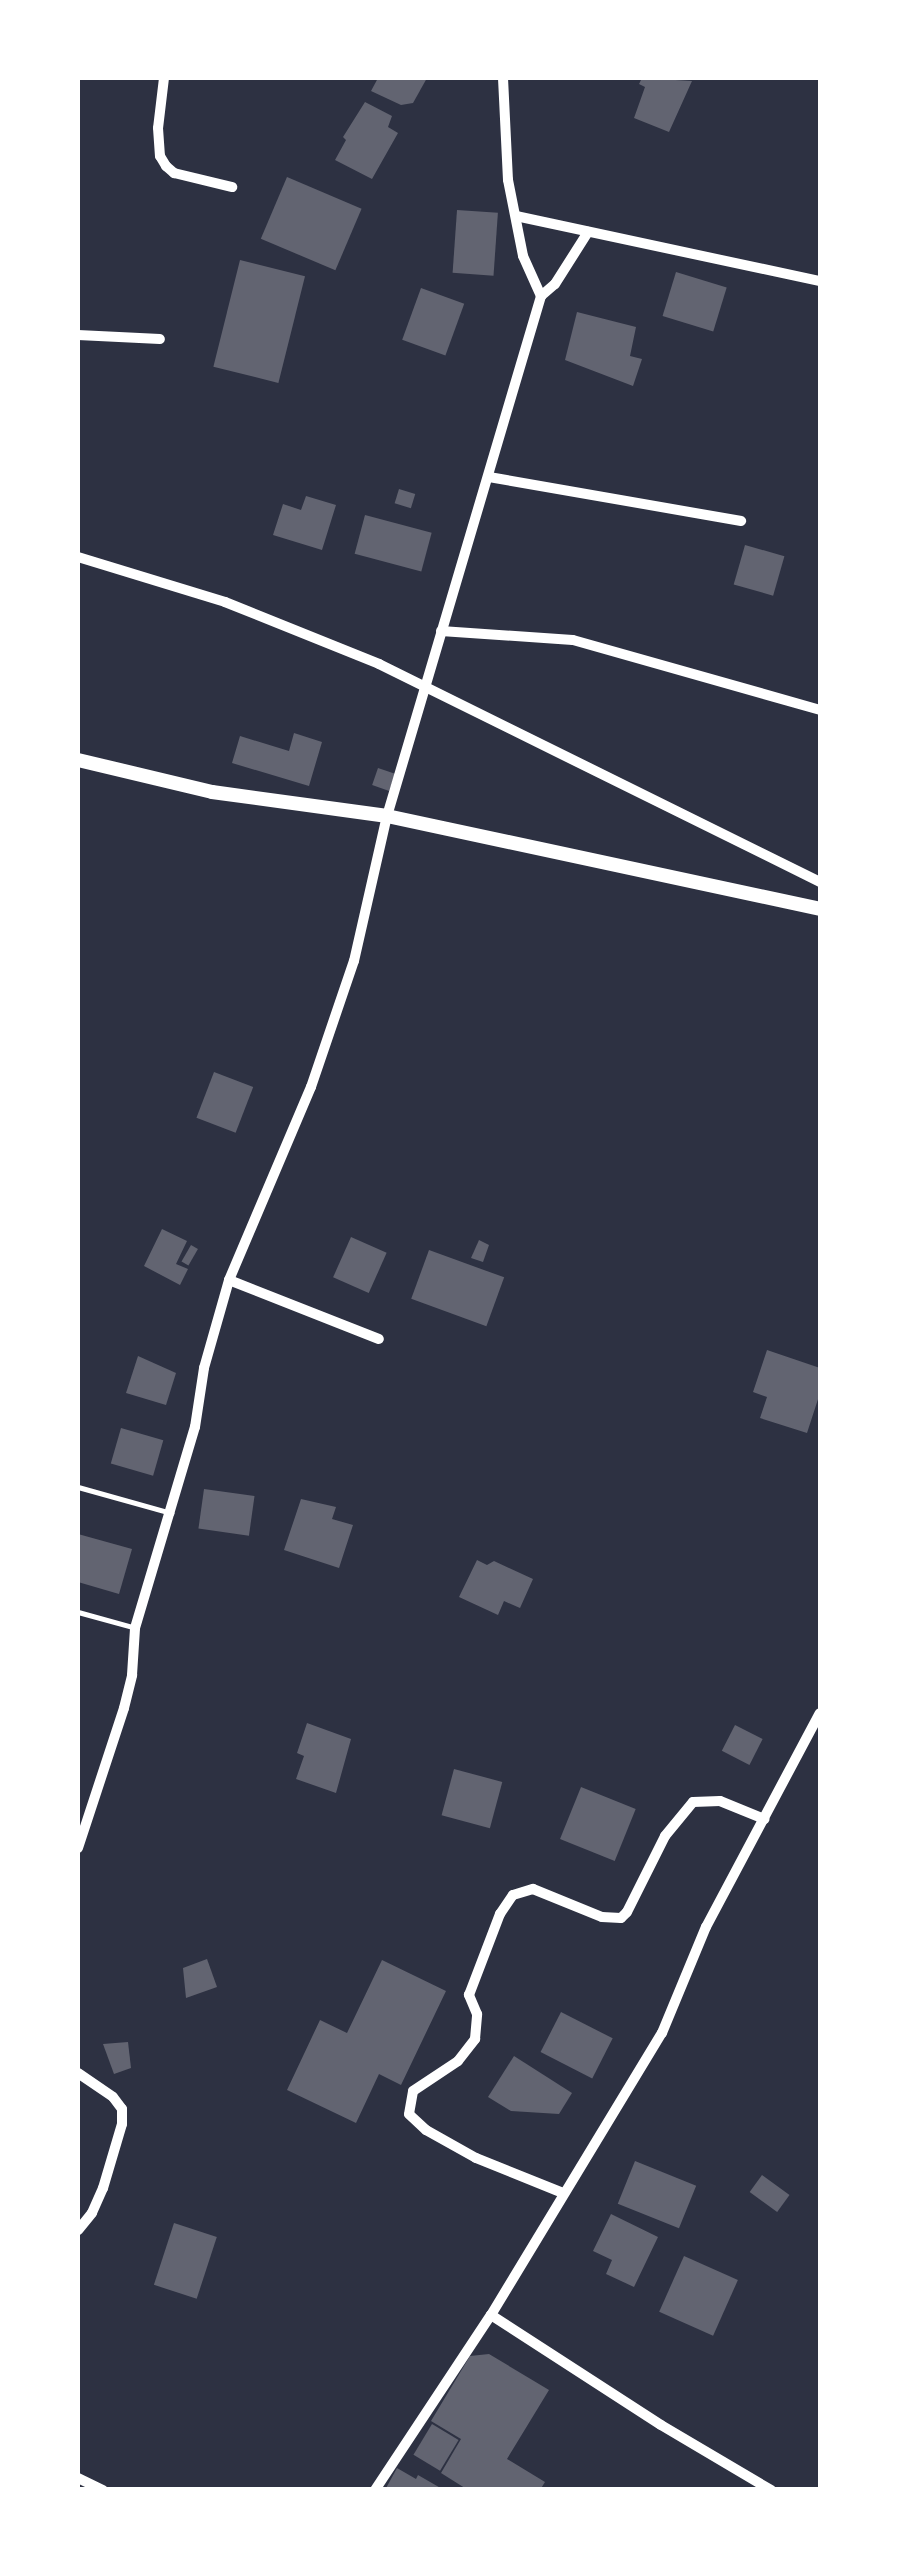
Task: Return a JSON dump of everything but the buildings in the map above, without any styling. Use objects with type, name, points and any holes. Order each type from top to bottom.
[{"type":"street","points":[[164,78],[158,128],[160,156],[166,166],[188,178],[232,188]]},
{"type":"street","points":[[502,78],[508,180],[523,256],[541,296]]},
{"type":"street","points":[[516,216],[820,281]]},
{"type":"street","points":[[78,1848],[128,1691],[134,1628],[170,1513],[229,1280],[311,1086],[354,962],[387,816],[541,296],[556,284],[588,232]]},
{"type":"street","points":[[78,334],[160,339]]},
{"type":"street","points":[[490,478],[741,522]]},
{"type":"street","points":[[78,557],[310,634],[820,882]]},
{"type":"street","points":[[442,630],[573,640],[820,710]]},
{"type":"street","points":[[78,760],[212,792],[387,816],[820,909]]},
{"type":"street","points":[[229,1280],[378,1339]]},
{"type":"street","points":[[375,2490],[491,2315],[662,2033],[706,1927],[820,1714]]},
{"type":"street","points":[[562,2194],[476,2158],[426,2130],[409,2114],[413,2091],[458,2061],[475,2039],[477,2014],[469,1996],[500,1914],[513,1894],[533,1889],[602,1917],[620,1918],[628,1912],[665,1836],[693,1802],[720,1801],[764,1819]]},
{"type":"street","points":[[78,2073],[113,2098],[122,2109],[122,2124],[92,2213],[78,2230]]},
{"type":"street","points":[[491,2315],[661,2425],[771,2490]]},
{"type":"street","points":[[78,2478],[104,2490]]},
{"type":"lane","points":[[78,1487],[170,1513]]},
{"type":"lane","points":[[78,1612],[134,1628]]}]
